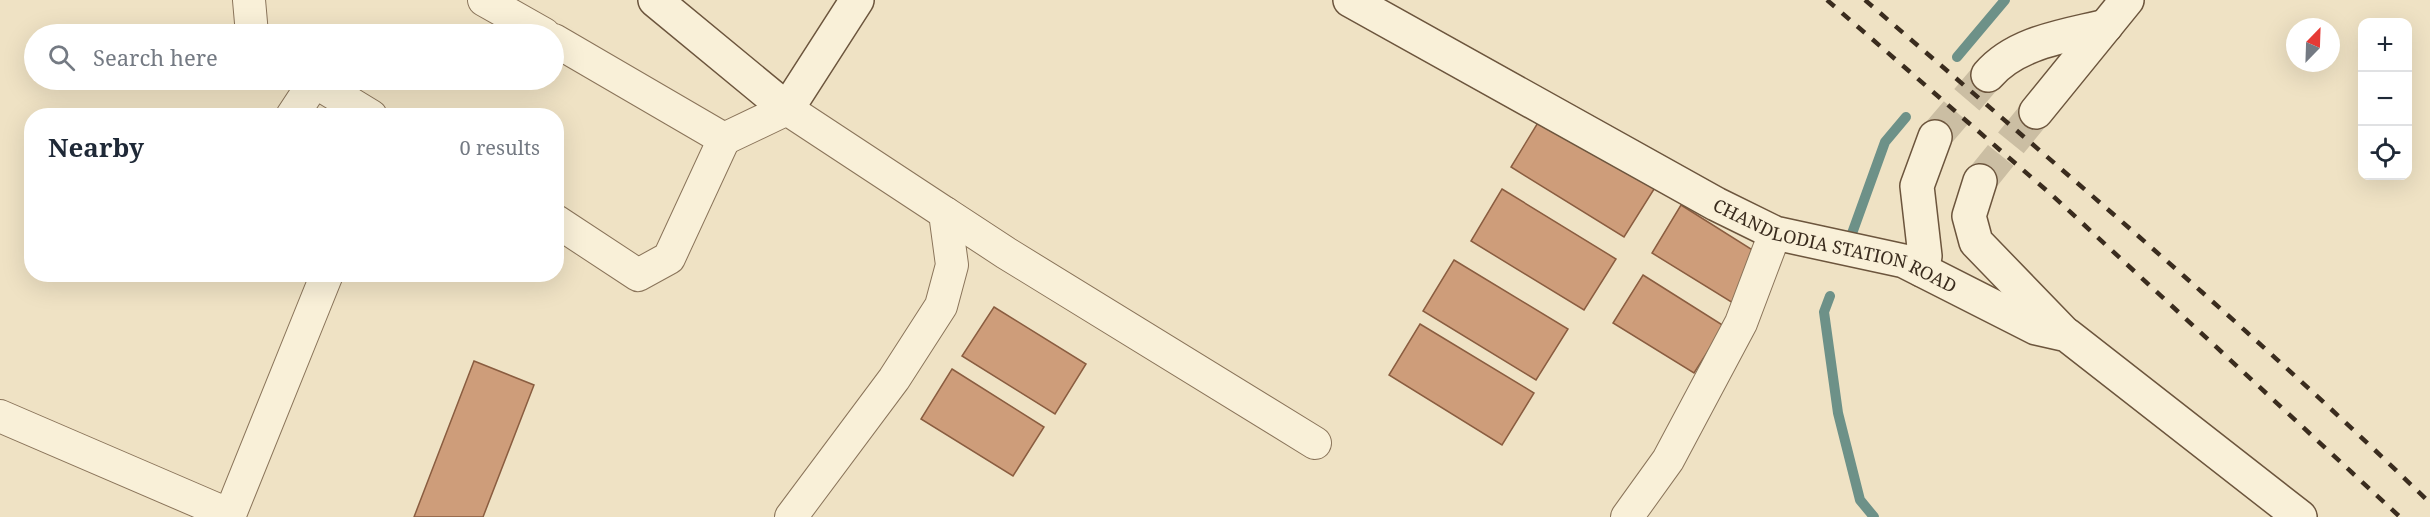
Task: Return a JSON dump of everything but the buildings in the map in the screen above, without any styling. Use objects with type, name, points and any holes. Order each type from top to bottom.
[{"type":"street","points":[[249,0],[251,24]]},
{"type":"street","points":[[484,0],[526,24]]},
{"type":"street","points":[[655,0],[787,109],[1016,259],[1315,442]]},
{"type":"street","points":[[564,226],[639,275],[669,258],[724,139],[787,109],[857,0]]},
{"type":"street","name":"CHANDLODIA STATION ROAD","points":[[1350,0],[1716,204],[1775,233],[1904,261],[2036,328],[2067,335],[2300,517]]},
{"type":"street","points":[[2036,111],[2127,0]]},
{"type":"street","points":[[1988,75],[1998,63],[2034,45],[2106,26]]},
{"type":"street","points":[[564,46],[724,139]]},
{"type":"street","points":[[297,108],[308,90]]},
{"type":"street","points":[[330,90],[358,108]]},
{"type":"street","points":[[1922,270],[1925,256],[1917,186],[1935,137]]},
{"type":"street","points":[[1980,181],[1970,216],[1976,242],[2067,335]]},
{"type":"street","points":[[791,517],[894,379],[941,306],[952,265],[945,213]]},
{"type":"street","points":[[1627,517],[1668,460],[1735,333],[1775,233]]},
{"type":"street","points":[[0,416],[229,516],[324,282]]},
{"type":"waterway","points":[[1957,57],[2005,0]]},
{"type":"waterway","points":[[1850,239],[1885,142],[1906,117]]},
{"type":"waterway","points":[[1830,296],[1824,312],[1838,413],[1860,500],[1874,517]]},
{"type":"tunnel","points":[[1935,137],[1988,75]]},
{"type":"tunnel","points":[[1980,181],[2036,112]]},
{"type":"railway","points":[[1827,0],[2053,196],[2400,517]]},
{"type":"railway","points":[[1865,0],[2222,310],[2430,503]]}]
